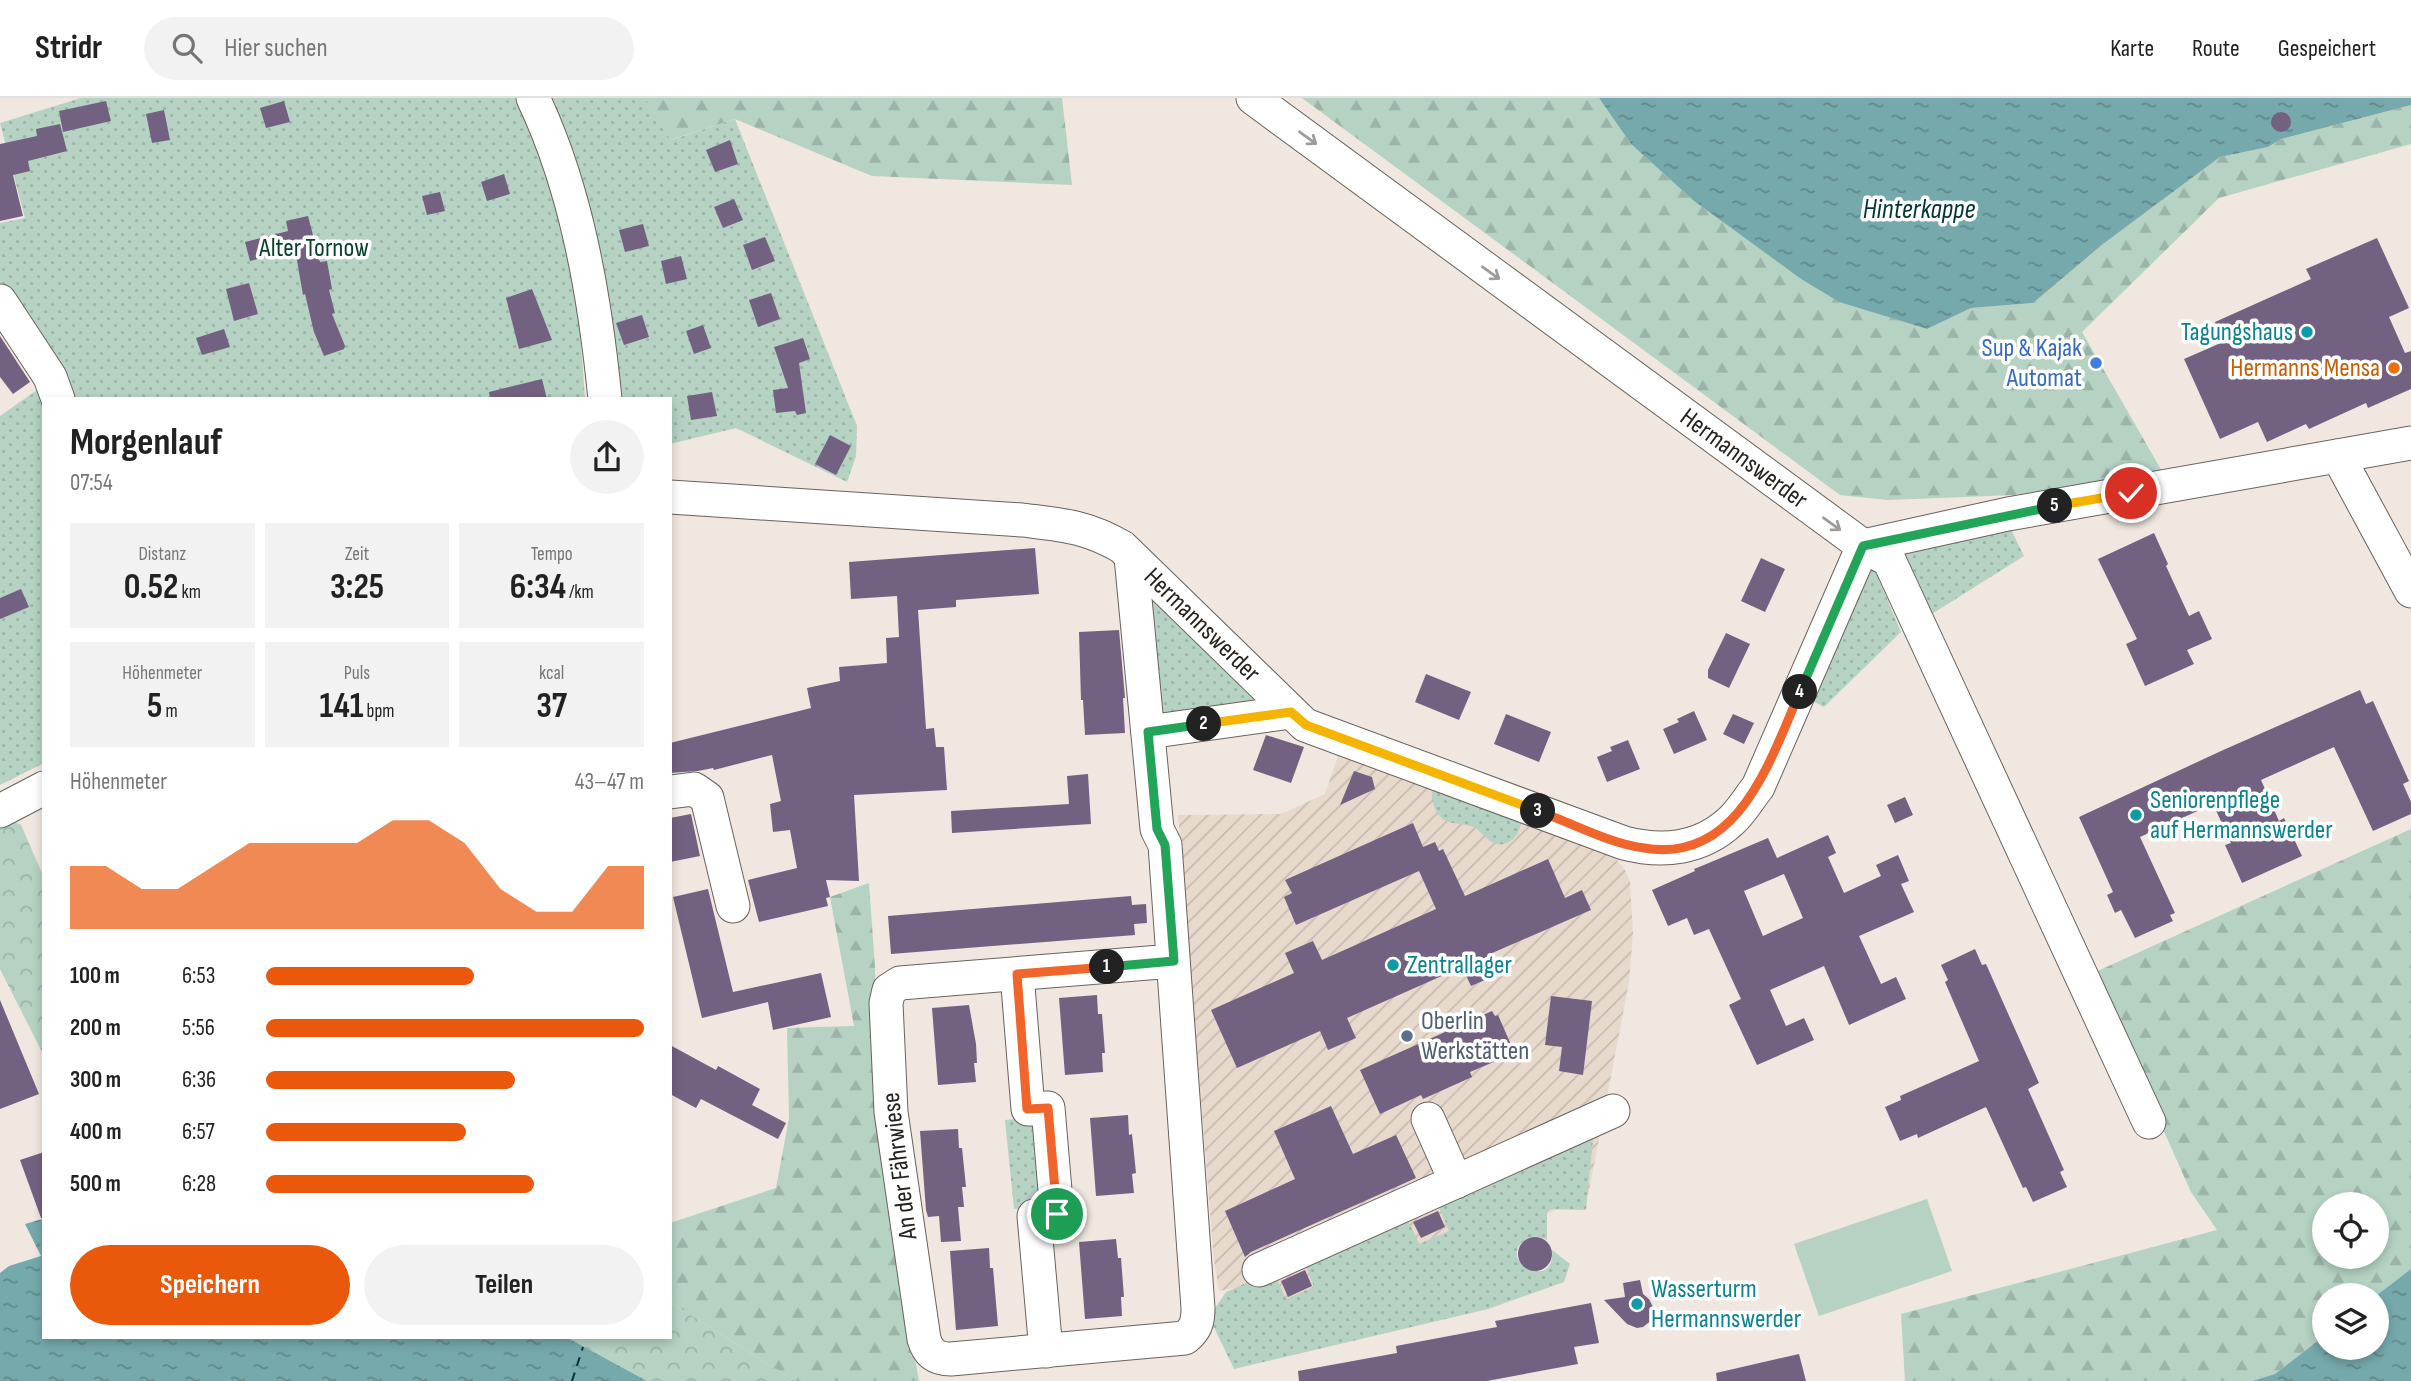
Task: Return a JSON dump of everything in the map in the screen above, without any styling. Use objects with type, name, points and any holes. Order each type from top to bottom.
[{"type":"street","points":[[533,98],[562,172],[582,246],[605,397]]},
{"type":"street","name":"Hermannswerder","points":[[672,497],[1021,520],[1078,527],[1122,547],[1306,725],[1645,849],[1670,849],[1693,844],[1713,835],[1732,820],[1758,787],[1863,546],[1253,98]]},
{"type":"street","points":[[0,301],[50,377],[57,397]]},
{"type":"street","points":[[1863,546],[2008,514],[2411,443]]},
{"type":"street","points":[[2338,456],[2411,591]]},
{"type":"street","points":[[1863,546],[1889,560],[2149,1122]]},
{"type":"street","name":"An der Fährwiese","points":[[1131,557],[1157,829],[1165,845],[1174,961],[1198,1308],[1196,1326],[1185,1338],[951,1359],[941,1359],[930,1353],[926,1347],[891,1112],[886,1003],[889,990],[900,983],[1174,961]]},
{"type":"street","points":[[1148,732],[1291,712]]},
{"type":"street","points":[[0,811],[42,789]]},
{"type":"street","points":[[672,792],[694,789],[707,798],[733,906]]},
{"type":"street","points":[[1017,974],[1027,1109],[1048,1108],[1057,1214],[1034,1216],[1045,1351]]},
{"type":"street","points":[[1259,1270],[1613,1111]]},
{"type":"street","points":[[1428,1119],[1456,1182]]},
{"type":"shaded area","name":"Oberlin Werkstätten","points":[[1339,753],[1615,858],[1630,881],[1633,933],[1629,982],[1588,1196],[1279,1330],[1267,1281],[1219,1291],[1214,1261],[1178,815],[1281,814],[1325,794]]},
{"type":"green space","name":"Alter Tornow","points":[[81,98],[515,98],[546,172],[560,218],[579,316],[585,397],[42,397],[42,764],[0,785],[0,416],[57,376],[0,287],[0,223],[25,218],[0,123]]},
{"type":"green space","points":[[549,98],[645,98],[671,140],[735,119],[857,426],[856,456],[847,482],[736,428],[672,444],[672,397],[617,397]]},
{"type":"green space","points":[[645,98],[1062,98],[1072,185],[872,176],[735,119],[670,140]]},
{"type":"green space","points":[[1302,98],[1599,98],[1631,144],[1694,201],[1801,279],[1839,302],[1927,329],[1971,308],[2033,303],[2103,244],[2220,157],[2268,147],[2281,139],[2411,105],[2411,144],[2219,198],[2082,332],[2163,473],[2014,495],[1888,500],[1840,495]]},
{"type":"green space","points":[[2009,525],[2024,556],[1927,617],[1895,546]]},
{"type":"green space","points":[[1872,563],[1901,632],[1824,707],[1809,699]]},
{"type":"green space","points":[[1150,593],[1258,703],[1159,724]]},
{"type":"green space","points":[[1433,788],[1521,823],[1517,833],[1510,841],[1496,844],[1473,827],[1446,821],[1434,806]]},
{"type":"green space","points":[[0,814],[21,825],[42,873],[42,1052],[0,969]]},
{"type":"green space","points":[[2411,829],[2411,1269],[2389,1286],[2389,1283],[2312,1283],[2312,1345],[2275,1374],[2252,1381],[1905,1381],[1901,1314],[2217,1230],[2191,1192],[2093,973]]},
{"type":"green space","points":[[869,883],[875,967],[878,1098],[892,1233],[919,1381],[795,1381],[672,1303],[672,1222],[776,1188],[789,1118],[787,1028],[854,1026],[830,897]]},
{"type":"green space","points":[[1044,1116],[1053,1205],[1014,1209],[1005,1120]]},
{"type":"green space","points":[[1594,1129],[1586,1210],[1547,1209],[1547,1240],[1530,1237],[1518,1248],[1517,1256],[1521,1264],[1537,1271],[1545,1270],[1551,1263],[1552,1250],[1570,1264],[1564,1282],[1488,1309],[1234,1369],[1209,1317],[1226,1292],[1273,1271],[1286,1299],[1314,1287],[1303,1259],[1405,1214],[1419,1244],[1449,1231],[1436,1200]]},
{"type":"green space","points":[[1927,1199],[1952,1271],[1819,1316],[1794,1244]]},
{"type":"green space","points":[[672,1303],[795,1381],[647,1381],[570,1339],[672,1339]]},
{"type":"water","name":"Hinterkappe","points":[[1599,98],[2411,98],[2411,105],[2281,139],[2268,147],[2220,157],[2103,244],[2033,303],[1971,308],[1927,329],[1839,302],[1801,279],[1694,201],[1631,144]]},
{"type":"water","points":[[42,1219],[42,1339],[570,1339],[647,1381],[0,1381],[0,1273],[9,1266],[41,1256],[25,1224]]},
{"type":"water","points":[[2411,1269],[2411,1381],[2252,1381],[2275,1374],[2312,1345],[2312,1360],[2389,1360],[2389,1286]]},
{"type":"building","points":[[106,101],[111,121],[63,132],[59,111]]},
{"type":"building","points":[[284,101],[290,122],[266,128],[260,108]]},
{"type":"building","points":[[164,110],[170,140],[152,143],[146,114]]},
{"type":"building","points":[[2281,112],[2288,115],[2291,122],[2288,129],[2281,132],[2274,129],[2271,122],[2274,115]]},
{"type":"building","points":[[60,124],[67,151],[28,161],[30,171],[13,175],[23,216],[0,221],[0,144],[37,136],[36,129]]},
{"type":"building","points":[[730,140],[738,164],[715,172],[706,150]]},
{"type":"building","points":[[504,174],[510,194],[487,201],[481,182]]},
{"type":"building","points":[[440,192],[445,211],[427,215],[422,196]]},
{"type":"building","points":[[734,199],[743,220],[723,228],[714,207]]},
{"type":"building","points":[[308,216],[320,262],[327,261],[332,289],[329,290],[335,313],[332,314],[345,346],[344,349],[324,356],[314,332],[305,294],[303,295],[295,249],[250,261],[245,242],[288,231],[286,221]]},
{"type":"building","points":[[643,224],[649,246],[625,252],[619,230]]},
{"type":"building","points":[[765,237],[775,261],[752,270],[743,245]]},
{"type":"building","name":"Tagungshaus","points":[[2377,238],[2409,308],[2389,317],[2405,353],[2411,351],[2411,389],[2368,408],[2366,403],[2309,429],[2306,424],[2267,442],[2258,422],[2220,439],[2184,359],[2223,342],[2215,322],[2311,279],[2306,269]]},
{"type":"building","points":[[681,256],[687,279],[666,284],[661,261]]},
{"type":"building","points":[[249,283],[258,314],[234,321],[226,289]]},
{"type":"building","points":[[532,289],[552,340],[519,349],[506,298]]},
{"type":"building","points":[[771,293],[780,319],[758,327],[749,300]]},
{"type":"building","points":[[642,315],[649,337],[624,345],[616,323]]},
{"type":"building","points":[[703,325],[711,348],[694,354],[686,331]]},
{"type":"building","points":[[224,329],[230,347],[202,355],[196,338]]},
{"type":"building","points":[[0,336],[30,382],[13,394],[0,377]]},
{"type":"building","points":[[803,338],[810,359],[799,363],[806,413],[776,413],[773,390],[788,388],[774,347]]},
{"type":"building","points":[[542,379],[546,397],[490,397],[489,392]]},
{"type":"building","points":[[712,392],[717,416],[691,420],[687,396]]},
{"type":"building","points":[[830,435],[851,446],[836,475],[815,464]]},
{"type":"building","points":[[2154,533],[2189,616],[2199,611],[2212,639],[2187,650],[2194,664],[2145,686],[2126,644],[2137,639],[2098,559]]},
{"type":"building","points":[[1035,548],[1039,594],[956,600],[956,607],[918,610],[926,729],[934,728],[936,747],[944,747],[947,790],[854,795],[859,881],[826,880],[830,897],[826,898],[828,906],[759,922],[748,880],[797,868],[790,830],[773,832],[770,804],[781,801],[772,755],[714,770],[672,773],[672,743],[811,708],[807,688],[840,681],[839,667],[887,663],[886,638],[899,637],[897,596],[851,599],[849,562]]},
{"type":"building","points":[[1761,558],[1785,569],[1765,612],[1741,601]]},
{"type":"building","points":[[21,589],[29,607],[0,619],[0,598]]},
{"type":"building","points":[[1119,630],[1125,733],[1085,735],[1079,632]]},
{"type":"building","points":[[1726,633],[1750,644],[1729,688],[1708,678],[1708,670]]},
{"type":"building","points":[[1426,674],[1471,692],[1459,720],[1415,702]]},
{"type":"building","name":"Seniorenpflege auf Hermannswerder","points":[[2360,690],[2366,704],[2373,701],[2409,781],[2403,784],[2411,802],[2411,814],[2373,831],[2334,747],[2261,780],[2279,821],[2284,818],[2302,856],[2242,883],[2225,845],[2231,843],[2213,804],[2140,837],[2175,913],[2170,915],[2173,921],[2135,938],[2121,910],[2115,913],[2107,895],[2113,892],[2079,817]]},
{"type":"building","points":[[1694,711],[1707,740],[1674,754],[1663,729]]},
{"type":"building","points":[[1506,714],[1551,732],[1539,762],[1494,744]]},
{"type":"building","points":[[1733,714],[1754,723],[1744,744],[1723,734]]},
{"type":"building","points":[[1266,735],[1304,747],[1291,783],[1253,770]]},
{"type":"building","points":[[1628,740],[1640,769],[1607,782],[1597,757],[1612,751],[1610,747]]},
{"type":"building","points":[[1354,771],[1372,777],[1375,789],[1340,805]]},
{"type":"building","points":[[1088,774],[1091,824],[952,833],[951,811],[1069,804],[1067,776]]},
{"type":"building","points":[[1905,797],[1913,815],[1895,823],[1887,805]]},
{"type":"building","points":[[691,814],[700,856],[672,862],[672,818]]},
{"type":"building","name":"Zentrallager","points":[[1413,823],[1423,847],[1435,842],[1439,851],[1443,849],[1465,896],[1548,859],[1565,898],[1582,890],[1591,910],[1490,954],[1499,974],[1471,986],[1462,967],[1347,1018],[1356,1038],[1328,1050],[1320,1031],[1237,1068],[1211,1010],[1294,973],[1285,953],[1313,941],[1322,960],[1436,909],[1419,871],[1296,925],[1284,897],[1292,893],[1285,880]]},
{"type":"building","points":[[1828,835],[1836,853],[1828,857],[1844,893],[1881,876],[1876,865],[1898,855],[1909,881],[1901,884],[1914,912],[1859,936],[1881,984],[1896,977],[1906,999],[1849,1025],[1824,966],[1770,990],[1786,1026],[1804,1018],[1814,1040],[1757,1065],[1729,1005],[1741,999],[1709,929],[1694,935],[1687,918],[1668,926],[1652,890],[1768,838],[1777,858]],"holes":[[[1784,874],[1803,918],[1763,936],[1744,891]]]},
{"type":"building","points":[[708,889],[733,992],[821,973],[831,1017],[773,1030],[768,1002],[702,1018],[673,897]]},
{"type":"building","points":[[1131,896],[1132,905],[1146,904],[1147,923],[1134,924],[1135,935],[891,954],[888,916]]},
{"type":"building","points":[[1975,949],[1982,965],[1986,964],[2039,1083],[2028,1089],[2064,1170],[2060,1172],[2067,1187],[2033,1202],[2026,1187],[2023,1188],[1986,1107],[1918,1138],[1917,1134],[1900,1141],[1885,1107],[1901,1100],[1900,1096],[1979,1061],[1945,982],[1948,980],[1941,965]]},
{"type":"building","points":[[1097,995],[1098,1014],[1102,1014],[1105,1053],[1102,1053],[1103,1072],[1065,1075],[1059,998]]},
{"type":"building","points":[[1551,996],[1592,1001],[1583,1075],[1559,1071],[1562,1047],[1545,1045]]},
{"type":"building","points":[[0,1000],[39,1094],[0,1109]]},
{"type":"building","points":[[969,1005],[976,1044],[976,1082],[938,1085],[932,1008]]},
{"type":"building","points":[[1492,1011],[1495,1016],[1498,1015],[1512,1047],[1501,1052],[1503,1058],[1470,1072],[1472,1077],[1423,1099],[1421,1095],[1380,1114],[1360,1070]]},
{"type":"building","points":[[672,1046],[716,1070],[718,1066],[760,1089],[752,1105],[786,1123],[778,1139],[701,1099],[696,1108],[672,1095]]},
{"type":"building","points":[[1331,1106],[1353,1154],[1396,1135],[1416,1178],[1245,1257],[1225,1211],[1295,1179],[1274,1131]]},
{"type":"building","points":[[1128,1115],[1136,1173],[1132,1174],[1134,1193],[1096,1196],[1090,1118]]},
{"type":"building","points":[[958,1129],[966,1187],[962,1187],[964,1207],[958,1207],[961,1241],[941,1242],[939,1216],[928,1217],[926,1210],[920,1131]]},
{"type":"building","points":[[42,1153],[42,1218],[41,1218],[20,1160]]},
{"type":"building","points":[[1438,1211],[1445,1227],[1421,1238],[1413,1222]]},
{"type":"building","points":[[1535,1237],[1547,1242],[1552,1254],[1547,1266],[1535,1271],[1523,1266],[1518,1254],[1523,1242]]},
{"type":"building","points":[[1116,1239],[1118,1258],[1121,1258],[1124,1297],[1121,1297],[1122,1316],[1085,1319],[1079,1242]]},
{"type":"building","points":[[989,1248],[998,1326],[956,1330],[950,1251]]},
{"type":"building","points":[[1305,1270],[1312,1286],[1288,1297],[1281,1281]]},
{"type":"building","name":"Wasserturm Hermannswerder","points":[[1640,1280],[1643,1294],[1654,1309],[1652,1320],[1637,1328],[1627,1324],[1604,1300],[1625,1297],[1623,1283]]},
{"type":"building","points":[[1591,1303],[1599,1343],[1574,1347],[1578,1364],[1487,1381],[1299,1381],[1298,1371],[1397,1353],[1396,1346],[1497,1327],[1495,1321]]},
{"type":"building","points":[[1799,1354],[1806,1381],[1717,1381],[1716,1373]]},
{"type":"ferry route","points":[[572,1381],[583,1347]]},
{"type":"place","name":"Tagungshaus","points":[[2307,332]]},
{"type":"place","name":"Sup & Kajak Automat","points":[[2096,363]]},
{"type":"place","name":"Hermanns Mensa","points":[[2394,368]]},
{"type":"place","name":"Seniorenpflege auf Hermannswerder","points":[[2136,815]]},
{"type":"place","name":"Zentrallager","points":[[1393,965]]},
{"type":"place","name":"Oberlin Werkstätten","points":[[1407,1036]]},
{"type":"place","name":"Wasserturm Hermannswerder","points":[[1637,1304]]},
{"type":"route","points":[[1057,1214],[1048,1108],[1027,1109],[1017,974],[1174,961],[1165,845],[1157,829],[1148,732],[1291,712],[1306,725],[1624,843],[1645,849],[1670,849],[1693,844],[1713,835],[1732,820],[1758,787],[1863,546],[2008,514],[2131,493]]}]
